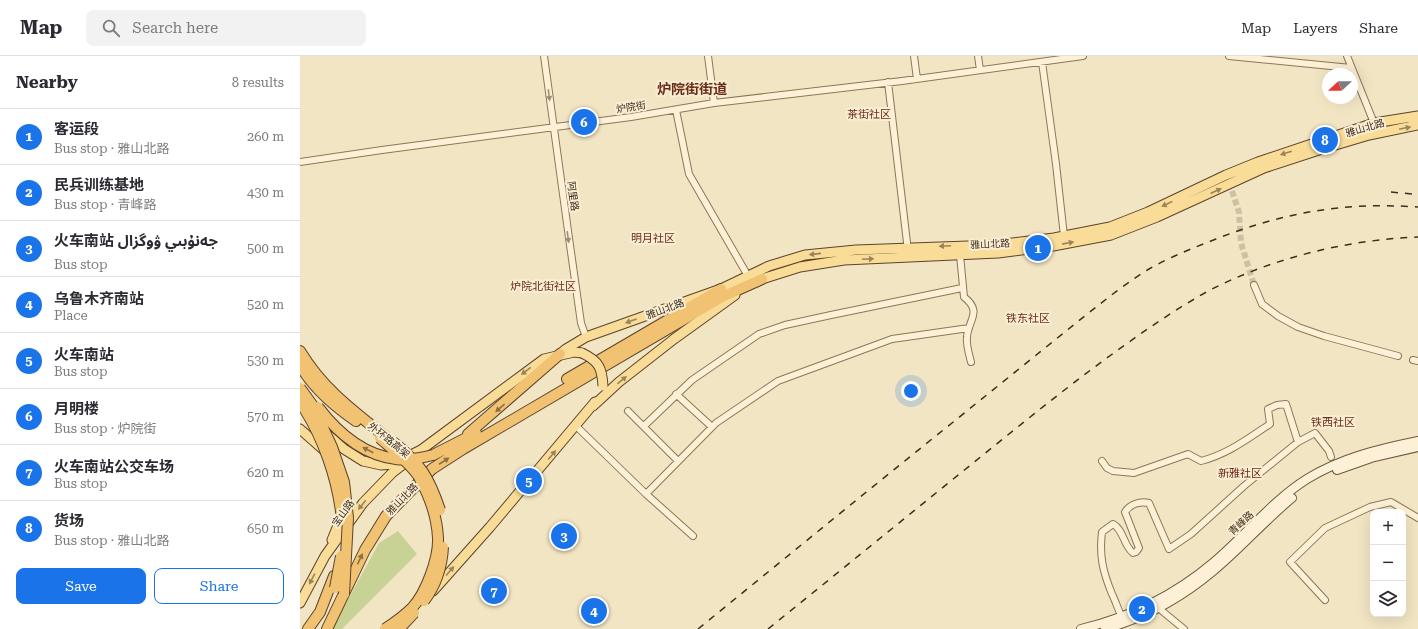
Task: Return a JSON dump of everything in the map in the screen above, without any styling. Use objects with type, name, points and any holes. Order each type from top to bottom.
[{"type":"highway","name":"雅山北路","points":[[328,629],[365,550],[386,516],[432,469],[462,449],[722,297],[762,279]]},
{"type":"highway","points":[[300,386],[324,416],[343,435],[377,455],[396,459],[433,455],[458,443],[721,289]]},
{"type":"highway","name":"外环路高架","points":[[300,351],[313,371],[346,406],[409,455],[424,471],[435,496],[441,515],[444,537],[442,562],[432,589],[418,609],[399,629]]},
{"type":"highway","points":[[458,443],[560,354]]},
{"type":"highway","name":"外环路高架","points":[[300,364],[305,373],[327,398],[344,413],[380,438],[418,476],[428,496],[435,517],[438,539],[435,560],[425,588],[412,608],[385,629]]},
{"type":"highway","points":[[300,386],[313,406],[332,447],[344,482],[348,518],[344,594]]},
{"type":"highway","points":[[300,402],[306,410],[325,450],[336,483],[342,518],[342,552],[323,624],[320,629]]},
{"type":"highway","points":[[308,629],[320,612],[333,587]]},
{"type":"main road","name":"雅山北路","points":[[593,406],[619,382],[674,339],[725,301],[762,279],[800,267],[844,260],[909,252],[996,245],[1064,236],[1110,227],[1148,212],[1226,175],[1258,162],[1374,123],[1418,116]]},
{"type":"main road","name":"雅山北路","points":[[560,354],[586,337],[721,289],[769,266],[805,255],[856,250],[960,255],[998,253],[1053,246],[1111,235],[1231,188],[1264,168],[1378,133],[1418,125]]},
{"type":"main road","points":[[300,411],[344,449],[363,461],[381,465],[393,464],[421,450],[544,358],[574,352],[592,357],[598,363],[602,375],[603,386],[593,406],[490,527],[430,594],[394,629]]},
{"type":"main road","points":[[300,429],[330,456],[338,466],[345,487],[345,506],[325,556]]},
{"type":"main road","name":"青峰路","points":[[1105,629],[1123,623],[1156,605],[1188,582],[1215,561],[1270,509],[1307,480],[1361,454],[1418,441]]},
{"type":"main road","name":"青峰路","points":[[1081,629],[1122,617],[1184,593],[1211,572],[1291,498],[1315,481],[1355,463],[1418,447]]},
{"type":"main road","name":"宝山路","points":[[300,603],[325,556],[364,503],[392,473],[421,450]]},
{"type":"street","name":"阿里路","points":[[544,56],[553,128],[582,323],[586,337]]},
{"type":"street","points":[[708,56],[714,103]]},
{"type":"street","points":[[914,56],[917,79]]},
{"type":"street","points":[[978,56],[980,70]]},
{"type":"street","name":"炉院街","points":[[300,162],[631,117],[714,103],[917,79],[1083,56]]},
{"type":"street","points":[[1229,56],[1351,68],[1347,56]]},
{"type":"street","points":[[1042,62],[1064,236]]},
{"type":"street","points":[[888,82],[909,252]]},
{"type":"street","points":[[1358,85],[1378,133]]},
{"type":"street","points":[[676,110],[689,174],[748,276]]},
{"type":"street","points":[[1226,175],[1231,188]]},
{"type":"street","points":[[960,255],[964,297],[970,302],[973,309],[973,318],[966,336],[971,362]]},
{"type":"street","points":[[1254,285],[1262,304],[1278,316],[1298,326],[1324,336],[1398,356]]},
{"type":"street","points":[[644,426],[692,380],[759,334],[831,315],[962,288]]},
{"type":"street","points":[[646,494],[716,423],[778,381],[892,339],[970,328]]},
{"type":"street","points":[[676,394],[712,427]]},
{"type":"street","points":[[1102,461],[1107,468],[1113,471],[1134,473],[1188,454],[1201,461],[1218,456],[1240,444],[1270,424],[1268,409],[1277,405],[1286,404],[1298,442]]},
{"type":"street","points":[[628,411],[678,461]]},
{"type":"street","points":[[576,426],[646,494],[693,536]]},
{"type":"street","points":[[1122,617],[1118,611],[1106,581],[1101,552],[1102,532],[1113,524],[1119,527],[1128,549],[1136,552],[1139,548],[1125,512],[1134,503],[1149,502],[1169,549],[1191,534],[1244,486],[1298,442],[1315,433],[1331,457]]},
{"type":"street","points":[[1324,600],[1290,562],[1325,528],[1370,506],[1391,502],[1418,518]]},
{"type":"street","points":[[1156,605],[1184,629]]},
{"type":"green space","points":[[398,531],[417,554],[342,629],[333,629],[379,543]]},
{"type":"tunnel","points":[[1232,191],[1239,212],[1241,243],[1254,285]]},
{"type":"railway","points":[[1391,192],[1413,194]]},
{"type":"railway","points":[[698,629],[1076,323],[1121,288],[1149,269],[1190,249],[1216,239],[1266,222],[1291,216],[1315,211],[1365,206],[1418,207]]},
{"type":"railway","points":[[768,629],[1062,392],[1136,337],[1186,304],[1212,289],[1236,278],[1287,259],[1338,246],[1418,237]]},
{"type":"place","name":"月明楼","points":[[584,122]]},
{"type":"place","name":"货场","points":[[1325,140]]},
{"type":"place","name":"客运段","points":[[1038,248]]},
{"type":"place","name":"火车南站","points":[[529,481]]},
{"type":"place","name":"火车南站 جەنۇبىي ۋوگزال","points":[[564,536]]},
{"type":"place","name":"火车南站公交车场","points":[[494,591]]},
{"type":"place","name":"民兵训练基地","points":[[1142,609]]},
{"type":"place","name":"乌鲁木齐南站","points":[[594,611]]},
{"type":"district","name":"炉院街街道","points":[[692,89]]},
{"type":"district","name":"茶街社区","points":[[869,114]]},
{"type":"district","name":"明月社区","points":[[653,238]]},
{"type":"district","name":"炉院北街社区","points":[[543,286]]},
{"type":"district","name":"铁东社区","points":[[1028,318]]},
{"type":"district","name":"铁西社区","points":[[1333,422]]},
{"type":"district","name":"新雅社区","points":[[1240,473]]}]
